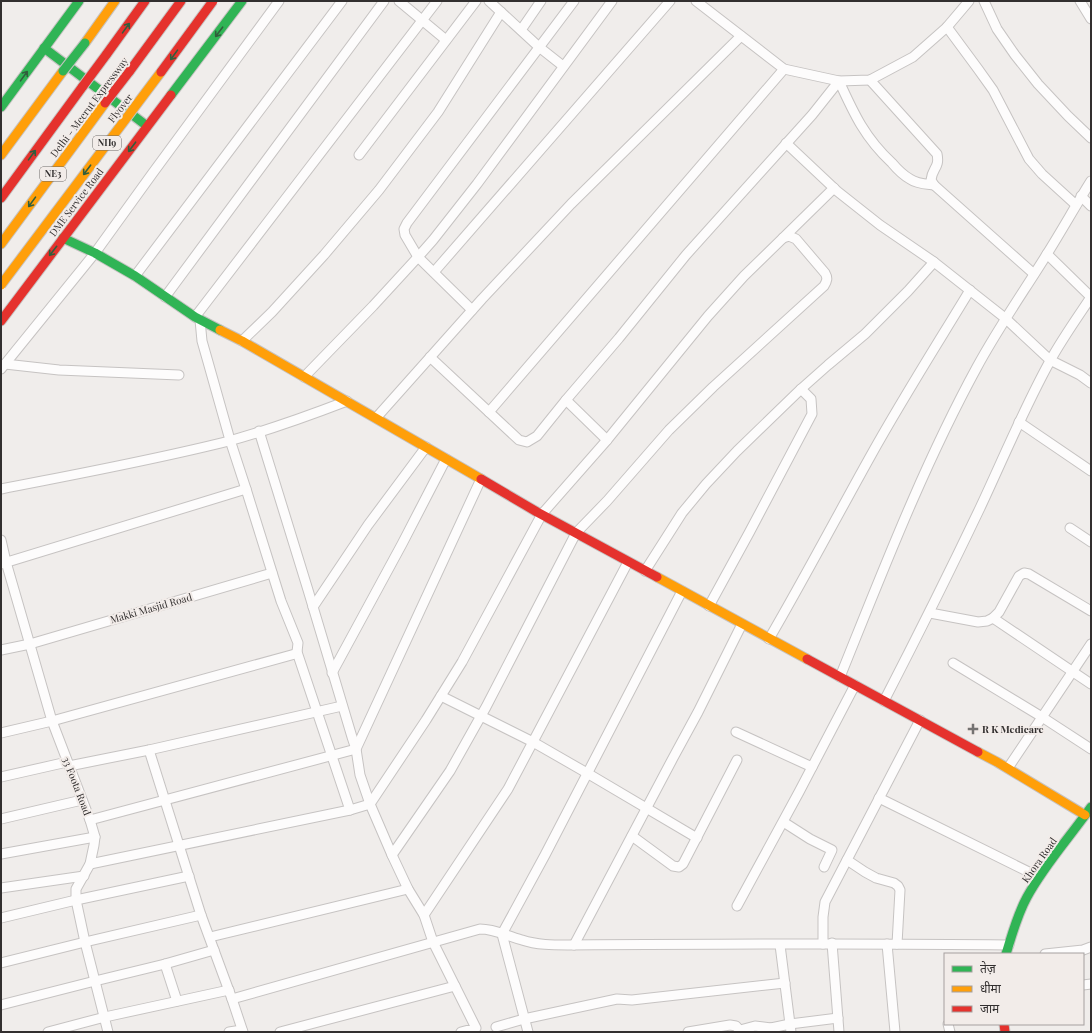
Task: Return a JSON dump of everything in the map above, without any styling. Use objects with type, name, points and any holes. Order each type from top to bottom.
[{"type":"main road","points":[[1,107],[79,1]]},
{"type":"main road","points":[[1,155],[116,1]]},
{"type":"main road","name":"Delhi - Meerut Expressway","points":[[1,198],[145,1]]},
{"type":"main road","name":"Delhi - Meerut Expressway","points":[[1,244],[180,1]]},
{"type":"main road","name":"Flyover","points":[[1,285],[149,89],[213,1]]},
{"type":"main road","name":"DME Service Road","points":[[1,321],[242,1]]},
{"type":"main road","points":[[44,48],[147,126]]},
{"type":"main road","points":[[63,238],[95,253],[134,276],[197,318],[242,341],[542,514],[1008,768],[1085,815]]},
{"type":"main road","name":"Khora Road","points":[[1008,950],[1026,898],[1039,877],[1091,807]]},
{"type":"street","points":[[3,366],[95,253],[279,1]]},
{"type":"street","points":[[134,276],[342,1]]},
{"type":"street","points":[[165,297],[384,1]]},
{"type":"street","points":[[399,1],[446,40]]},
{"type":"street","points":[[350,810],[297,652],[298,643],[281,600],[230,440],[197,318],[437,1]]},
{"type":"street","points":[[359,155],[476,1]]},
{"type":"street","points":[[489,1],[539,47],[563,66]]},
{"type":"street","points":[[521,30],[541,1]]},
{"type":"street","points":[[472,310],[418,257],[405,235],[404,229],[574,1]]},
{"type":"street","points":[[304,377],[418,257],[477,184],[612,1]]},
{"type":"street","points":[[434,272],[670,1]]},
{"type":"street","points":[[696,1],[784,69],[839,81],[870,80],[913,57],[947,27],[969,1]]},
{"type":"street","points":[[984,1],[997,29],[1015,55],[1043,90],[1091,138]]},
{"type":"street","points":[[1080,1],[1091,19]]},
{"type":"street","points":[[242,341],[272,312],[319,260],[378,190],[438,112],[501,12]]},
{"type":"street","points":[[947,27],[993,90],[1029,159],[1042,174],[1076,205]]},
{"type":"street","points":[[376,418],[430,356],[571,204],[741,36]]},
{"type":"street","points":[[489,412],[784,69]]},
{"type":"street","points":[[870,80],[937,154],[937,166],[931,174],[931,180],[934,185],[1034,274]]},
{"type":"street","points":[[430,356],[519,440],[527,442],[537,436],[686,255],[812,115],[839,81]]},
{"type":"street","points":[[839,81],[864,131],[879,151],[911,180],[934,185]]},
{"type":"street","points":[[786,143],[834,188],[880,225],[934,262],[970,290],[1005,318],[1050,360],[1091,382]]},
{"type":"street","points":[[840,677],[906,515],[940,440],[977,367],[1005,318],[1047,254],[1091,181]]},
{"type":"street","points":[[90,864],[350,810],[370,804],[426,720],[462,662],[542,514],[606,440],[708,316],[744,276],[834,188]]},
{"type":"street","points":[[1081,196],[1091,206]]},
{"type":"street","points":[[392,855],[450,771],[481,716],[576,533],[612,496],[669,430],[713,387],[824,286],[827,281],[825,273],[796,239],[789,236],[783,238]]},
{"type":"street","points":[[884,701],[930,613],[999,469],[1019,422],[1050,360],[1091,297],[1047,254]]},
{"type":"street","points":[[645,571],[682,513],[706,484],[737,451],[801,390],[865,334],[908,291],[934,262]]},
{"type":"street","points":[[769,639],[902,401],[970,290]]},
{"type":"street","points":[[3,366],[179,375]]},
{"type":"street","points":[[709,606],[812,414],[811,399],[801,390]]},
{"type":"street","points":[[566,400],[606,440]]},
{"type":"street","points":[[1,489],[115,467],[230,440],[301,419],[346,401]]},
{"type":"street","points":[[1019,422],[1091,471]]},
{"type":"street","points":[[260,431],[356,749],[360,775],[370,804],[408,889],[424,914],[433,942],[477,1030],[461,1032]]},
{"type":"street","points":[[313,607],[368,525],[426,447]]},
{"type":"street","points":[[332,673],[446,459]]},
{"type":"street","points":[[356,749],[481,479]]},
{"type":"street","points":[[3,563],[246,489]]},
{"type":"street","points":[[1070,528],[1091,542]]},
{"type":"street","name":"33 Foota Road","points":[[1,540],[3,563],[30,644],[52,721],[90,820],[95,837],[90,864],[76,889],[76,900],[108,1032]]},
{"type":"street","points":[[424,914],[508,789],[628,562]]},
{"type":"street","name":"Makki Masjid Road","points":[[1,650],[30,644],[272,573]]},
{"type":"street","points":[[930,613],[978,622],[986,621],[993,618],[999,612],[1019,576],[1024,573],[1029,574],[1091,611]]},
{"type":"street","points":[[528,1032],[502,934],[545,855],[682,591]]},
{"type":"street","points":[[993,618],[1091,684]]},
{"type":"street","points":[[574,945],[698,712],[742,624]]},
{"type":"street","points":[[1008,768],[1091,644]]},
{"type":"street","points":[[1,733],[52,721],[295,654],[297,652]]},
{"type":"street","points":[[953,663],[1042,717],[1091,749]]},
{"type":"street","points":[[737,906],[783,823],[855,685]]},
{"type":"street","points":[[441,696],[533,742],[697,838]]},
{"type":"street","points":[[1,777],[149,750],[342,706]]},
{"type":"street","points":[[839,1032],[822,917],[825,902],[920,720]]},
{"type":"street","points":[[736,732],[812,767]]},
{"type":"street","points":[[90,820],[356,749]]},
{"type":"street","points":[[149,750],[201,915],[243,1031],[229,1032]]},
{"type":"street","points":[[632,836],[673,866],[679,868],[683,864],[697,838],[737,760]]},
{"type":"street","points":[[879,798],[1039,877]]},
{"type":"street","points":[[1,819],[82,800]]},
{"type":"street","points":[[783,823],[832,850],[824,868]]},
{"type":"street","points":[[1,854],[95,837]]},
{"type":"street","points":[[847,860],[876,878],[894,883],[900,890],[892,944],[895,1032]]},
{"type":"street","points":[[1,888],[84,876]]},
{"type":"street","points":[[1,918],[76,900],[189,876]]},
{"type":"street","points":[[210,937],[408,889]]},
{"type":"street","points":[[1,964],[85,942],[201,915]]},
{"type":"street","points":[[232,999],[480,929],[490,930],[523,941],[544,944],[951,944],[1008,950]]},
{"type":"street","points":[[950,953],[951,944]]},
{"type":"street","points":[[780,945],[790,1028]]},
{"type":"street","points":[[1054,953],[1091,948]]},
{"type":"street","points":[[1,1006],[214,950]]},
{"type":"street","points":[[165,964],[177,1001]]},
{"type":"street","points":[[496,1027],[524,1018],[617,999],[632,1000],[785,983]]},
{"type":"street","points":[[280,1032],[455,986]]},
{"type":"street","points":[[48,1032],[105,1017],[229,990]]},
{"type":"street","points":[[688,1032],[730,1025],[736,1026],[741,1031],[755,1026],[769,1030],[790,1028],[838,1018]]},
{"type":"traffic: fast","points":[[1,107],[79,1]]},
{"type":"traffic: fast","points":[[171,95],[242,1]]},
{"type":"traffic: fast","points":[[63,71],[85,43]]},
{"type":"traffic: fast","points":[[44,48],[147,126]]},
{"type":"traffic: fast","points":[[63,238],[95,253],[135,276],[195,317],[220,330]]},
{"type":"traffic: fast","points":[[1006,953],[1023,904],[1027,897],[1050,862],[1091,807]]},
{"type":"traffic: slow","points":[[85,43],[115,1]]},
{"type":"traffic: slow","points":[[1,155],[63,71]]},
{"type":"traffic: slow","points":[[1,285],[161,72]]},
{"type":"traffic: slow","points":[[1,244],[105,103]]},
{"type":"traffic: slow","points":[[220,330],[242,341],[481,479]]},
{"type":"traffic: slow","points":[[657,577],[807,659]]},
{"type":"traffic: slow","points":[[978,752],[1085,815]]},
{"type":"traffic: jam","points":[[106,55],[145,1]]},
{"type":"traffic: jam","points":[[129,72],[181,1]]},
{"type":"traffic: jam","points":[[161,72],[213,1]]},
{"type":"traffic: jam","points":[[83,86],[106,55]]},
{"type":"traffic: jam","points":[[105,103],[129,72]]},
{"type":"traffic: jam","points":[[1,198],[83,86]]},
{"type":"traffic: jam","points":[[1,321],[171,95]]},
{"type":"traffic: jam","points":[[481,479],[537,512],[657,577]]},
{"type":"traffic: jam","points":[[807,659],[978,752]]},
{"type":"traffic: jam","points":[[1004,1025],[1005,1032]]},
{"type":"place","name":"R K Medicare","points":[[973,729]]}]
